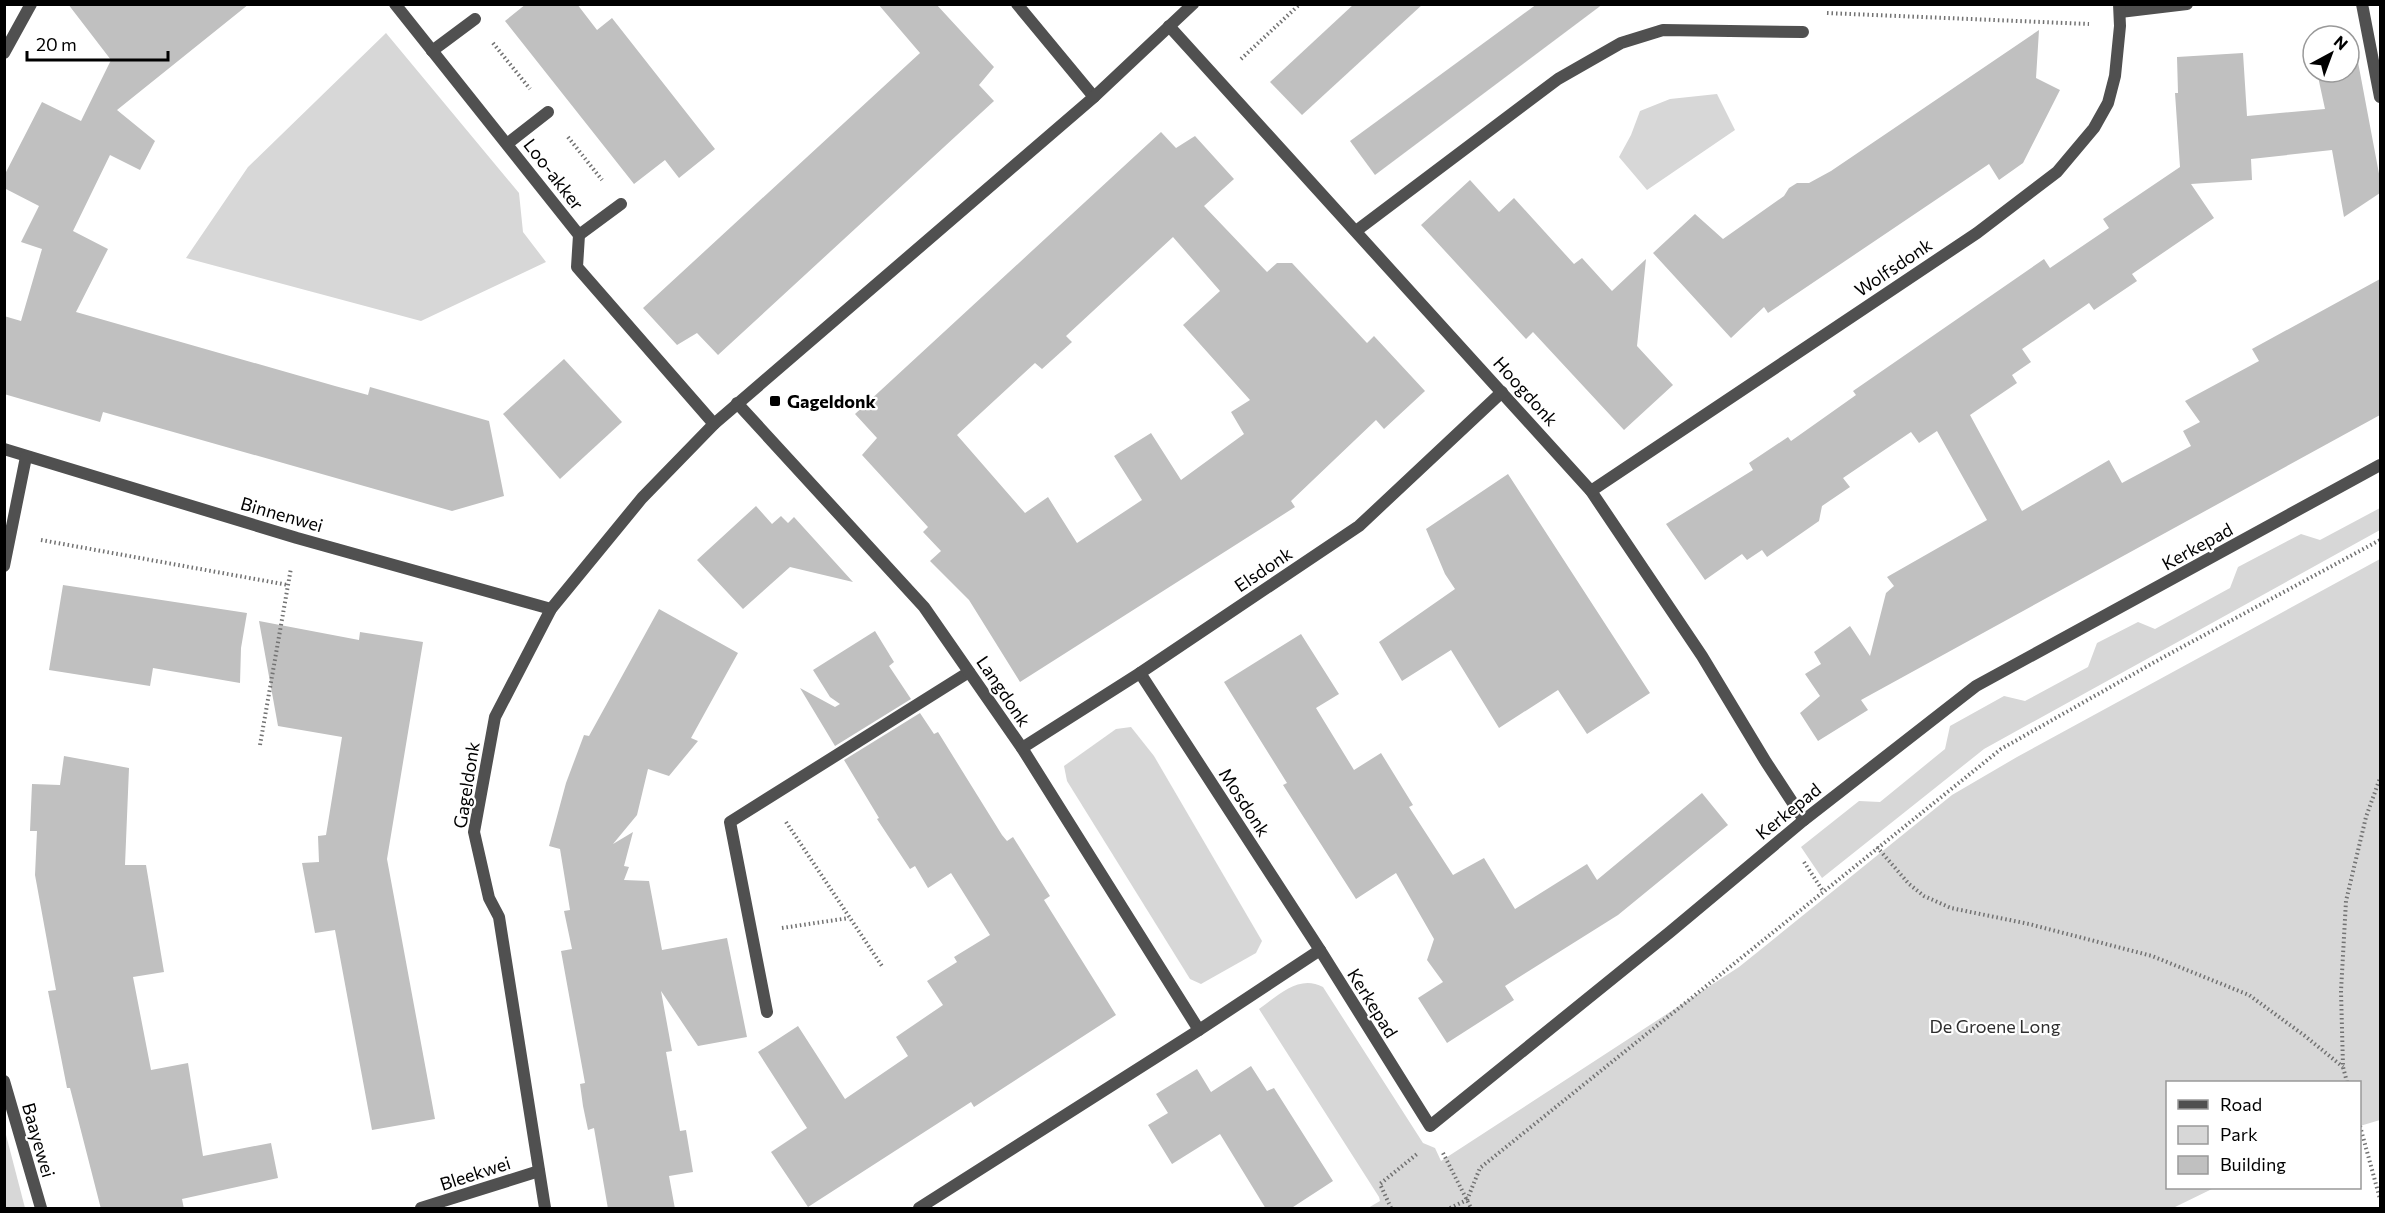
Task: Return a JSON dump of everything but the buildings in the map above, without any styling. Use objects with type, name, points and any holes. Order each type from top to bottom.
[{"type":"street","points":[[4,52],[32,4]]},
{"type":"street","name":"Loo-akker","points":[[395,4],[579,235],[577,267],[714,424]]},
{"type":"street","points":[[1017,4],[1094,97]]},
{"type":"street","name":"Gageldonk","points":[[545,1209],[499,917],[489,898],[474,832],[495,717],[551,609],[642,498],[714,424],[1094,97],[1193,4]]},
{"type":"street","points":[[2120,8],[2187,4]]},
{"type":"street","points":[[2362,4],[2380,97]]},
{"type":"street","name":"Wolfsdonk","points":[[1591,491],[1977,233],[2057,172],[2094,128],[2108,103],[2115,76],[2120,8]]},
{"type":"street","points":[[432,51],[475,19]]},
{"type":"street","name":"Hoogdonk","points":[[1169,26],[1591,491],[1702,656],[1804,820]]},
{"type":"street","points":[[1356,231],[1558,79],[1621,43],[1663,30],[1803,32]]},
{"type":"street","points":[[507,144],[548,112]]},
{"type":"street","points":[[579,235],[621,204]]},
{"type":"street","name":"Elsdonk","points":[[1022,748],[1140,673],[1359,526],[1502,392]]},
{"type":"street","name":"Langdonk","points":[[737,403],[924,607],[1022,748],[1199,1030]]},
{"type":"street","name":"Binnenwei","points":[[4,449],[297,538],[551,609]]},
{"type":"street","points":[[4,566],[26,456]]},
{"type":"street","name":"Kerkepad","points":[[1320,950],[1430,1126],[1670,932],[1804,820],[1976,686],[2380,465]]},
{"type":"street","points":[[768,1012],[730,822],[969,672]]},
{"type":"street","name":"Mosdonk","points":[[1140,673],[1320,950]]},
{"type":"street","points":[[918,1209],[1320,950]]},
{"type":"street","name":"Baayewei","points":[[5,1088],[41,1209]]},
{"type":"street","name":"Bleekwei","points":[[422,1209],[539,1171]]},
{"type":"path","points":[[1218,80],[1300,4]]},
{"type":"path","points":[[1803,32],[1813,13],[2120,26]]},
{"type":"path","points":[[10,535],[288,585]]},
{"type":"path","points":[[260,746],[297,538]]},
{"type":"path","points":[[1450,1209],[1467,1200],[1480,1168],[1877,846],[2001,749],[2160,659],[2380,540]]},
{"type":"path","points":[[2346,1081],[2343,1067],[2341,991],[2346,901],[2366,817],[2380,778]]},
{"type":"path","points":[[769,797],[882,966]]},
{"type":"path","points":[[1877,846],[1909,884],[1924,896],[1951,908],[2029,924],[2152,956],[2249,995],[2343,1067]]},
{"type":"path","points":[[751,933],[849,918]]},
{"type":"path","points":[[1430,1126],[1471,1209]]},
{"type":"path","points":[[2361,1130],[2380,1199]]},
{"type":"path","points":[[1391,1209],[1380,1184],[1436,1139]]},
{"type":"green space","points":[[386,33],[519,193],[523,232],[546,262],[421,321],[186,258],[248,167]]},
{"type":"green space","points":[[1717,94],[1735,130],[1647,190],[1619,157],[1640,111],[1670,99]]},
{"type":"green space","points":[[2380,508],[2380,530],[1984,749],[1822,878],[1801,847],[1859,801],[1880,802],[1945,749],[1950,726],[2004,696],[2025,701],[2088,667],[2097,643],[2138,622],[2155,629],[2230,588],[2238,567],[2301,534],[2320,540]]},
{"type":"green space","name":"De Groene Long","points":[[2380,559],[2380,1120],[2361,1126],[2361,1081],[2166,1081],[2166,1189],[2212,1189],[2173,1208],[1368,1208],[1380,1201],[1379,1197],[1259,1009],[1282,992],[1297,985],[1306,983],[1323,987],[1423,1143],[1435,1148],[1441,1161],[1739,967],[1952,795],[2017,757]]},
{"type":"green space","points":[[1131,727],[1154,756],[1262,941],[1256,953],[1201,984],[1190,979],[1067,781],[1064,766],[1116,729]]},
{"type":"green space","points":[[5,1131],[25,1208],[5,1208]]},
{"type":"place","name":"Gageldonk","points":[[775,401]]}]
